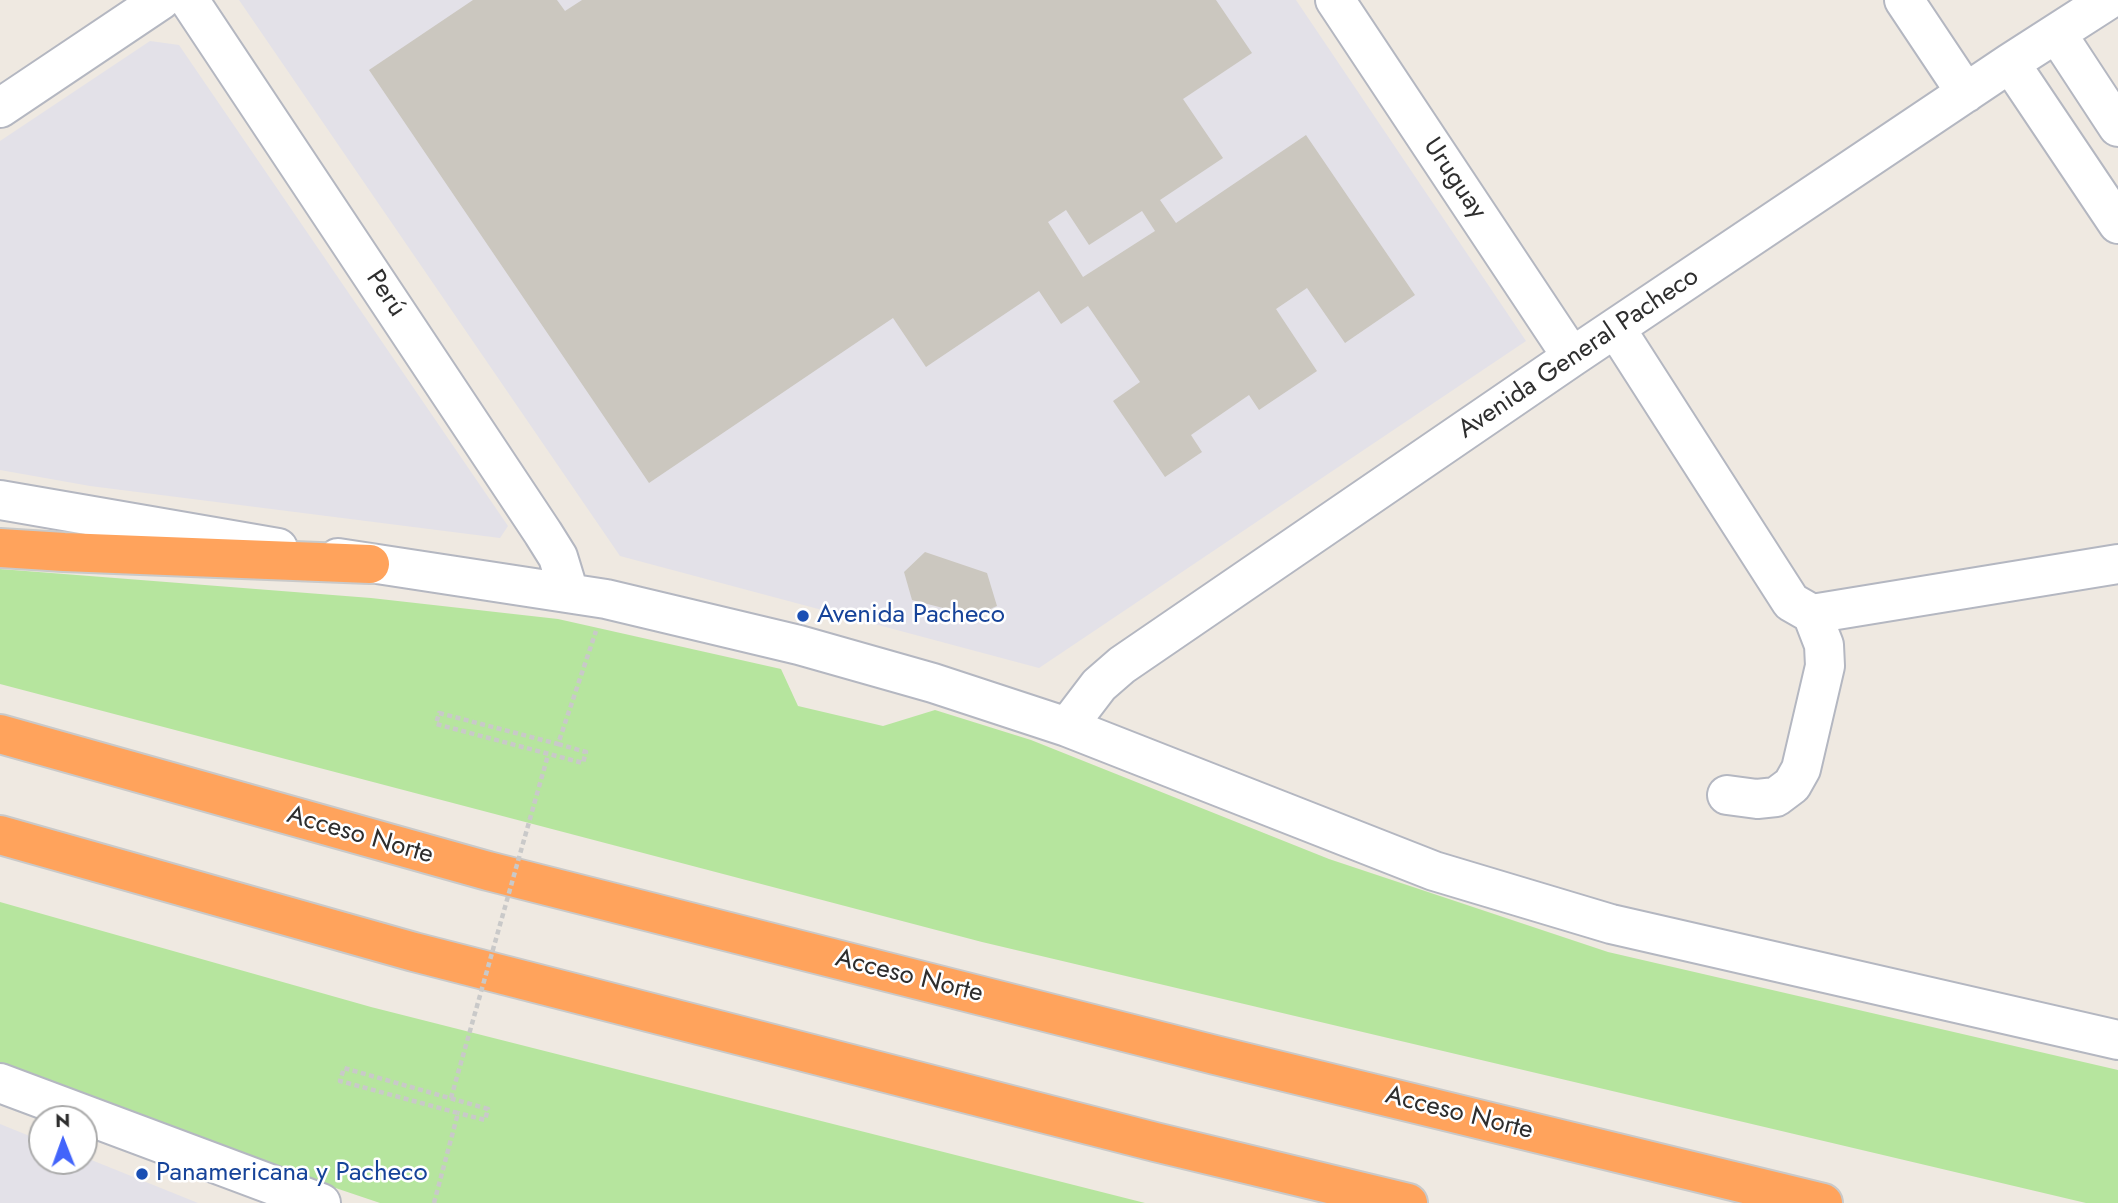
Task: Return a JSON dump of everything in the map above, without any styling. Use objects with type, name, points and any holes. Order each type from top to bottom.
[{"type":"highway","points":[[0,548],[370,564]]},
{"type":"highway","name":"Acceso Norte","points":[[0,734],[488,872],[1215,1055],[1823,1203]]},
{"type":"highway","points":[[0,835],[414,952],[1155,1142],[1408,1203]]},
{"type":"street","points":[[0,108],[160,0]]},
{"type":"street","name":"Perú","points":[[189,0],[543,533],[558,558],[569,593]]},
{"type":"street","name":"Uruguay","points":[[1335,0],[1572,357]]},
{"type":"street","points":[[1904,0],[1966,93]]},
{"type":"street","name":"Avenida General Pacheco","points":[[1067,727],[1099,685],[1122,665],[1572,357],[2108,0]]},
{"type":"street","points":[[2057,34],[2118,127]]},
{"type":"street","points":[[2010,63],[2118,224]]},
{"type":"street","points":[[1616,329],[1791,602],[1812,614],[2118,564]]},
{"type":"street","points":[[0,500],[370,564],[606,599],[813,649],[933,683],[1067,727],[1434,871],[1611,923],[2118,1040]]},
{"type":"street","points":[[1727,795],[1758,799],[1776,797],[1792,785],[1801,769],[1825,666],[1824,645],[1812,614]]},
{"type":"street","points":[[0,1083],[319,1203]]},
{"type":"path","points":[[558,744],[606,599]]},
{"type":"path","points":[[439,713],[586,752],[583,763],[548,755],[436,724],[439,713]]},
{"type":"path","points":[[451,1098],[548,755]]},
{"type":"path","points":[[344,1068],[488,1109],[485,1120],[458,1113],[340,1081],[344,1068]]},
{"type":"path","points":[[434,1203],[458,1113]]},
{"type":"shaded area","points":[[239,0],[1296,0],[1526,341],[1039,668],[620,556]]},
{"type":"shaded area","points":[[150,41],[179,45],[508,526],[500,538],[90,486],[0,470],[0,141]]},
{"type":"shaded area","points":[[0,1124],[28,1135],[28,1175],[98,1175],[98,1163],[198,1203],[0,1203]]},
{"type":"green space","points":[[0,569],[371,598],[558,619],[781,669],[798,706],[883,726],[935,710],[1031,740],[1329,859],[1608,952],[2118,1070],[2118,1203],[2086,1203],[982,942],[0,684]]},
{"type":"green space","points":[[0,902],[371,1007],[1145,1203],[380,1203],[98,1108],[98,1105],[90,1105],[60,1095],[0,1069]]},
{"type":"building","points":[[473,0],[557,0],[565,11],[582,0],[1216,0],[1252,53],[1183,99],[1223,158],[1160,200],[1176,223],[1306,135],[1415,295],[1345,343],[1307,288],[1276,309],[1317,371],[1259,410],[1249,395],[1191,435],[1202,452],[1165,477],[1113,401],[1140,382],[1088,306],[1061,324],[1039,291],[926,367],[893,318],[649,483],[369,70]],"holes":[[[1066,210],[1089,245],[1142,211],[1155,231],[1083,277],[1048,222]]]},
{"type":"building","points":[[925,552],[987,573],[997,606],[974,616],[912,600],[904,572]]},
{"type":"place","name":"Avenida Pacheco","points":[[803,616]]},
{"type":"place","name":"Panamericana y Pacheco","points":[[142,1174]]}]
